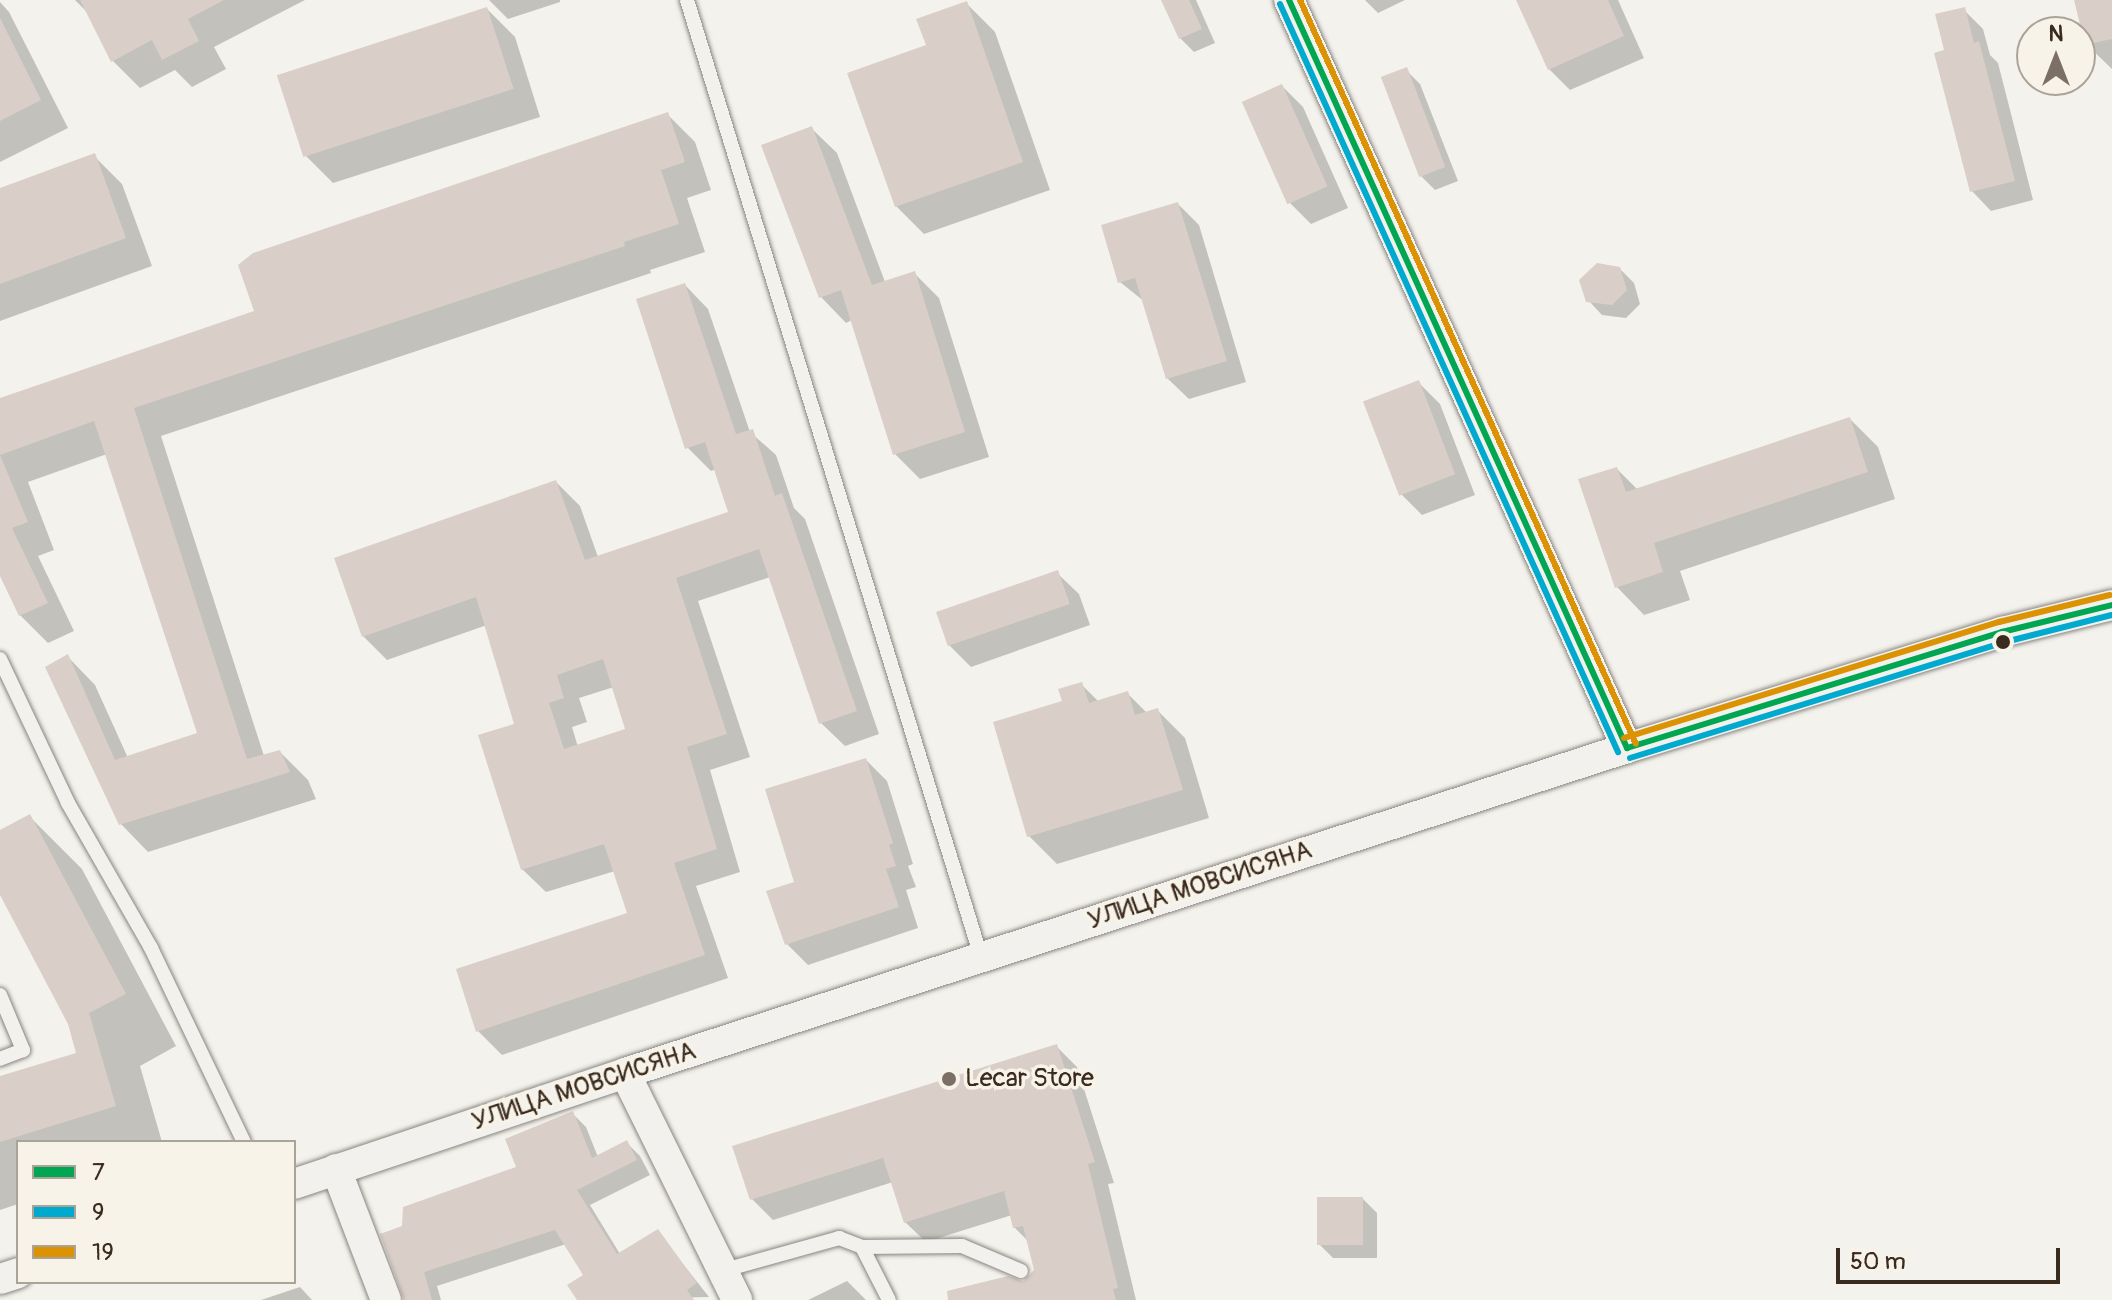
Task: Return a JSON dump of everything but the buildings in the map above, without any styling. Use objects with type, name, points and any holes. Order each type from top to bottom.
[{"type":"street","points":[[1289,0],[1627,748]]},
{"type":"street","name":"УЛИЦА МОВСИСЯНА","points":[[296,1183],[625,1073],[1627,748],[2002,632],[2112,605]]},
{"type":"street","points":[[625,1073],[737,1300]]},
{"type":"street","points":[[336,1169],[386,1300]]},
{"type":"lane","points":[[687,0],[981,957]]},
{"type":"lane","points":[[0,659],[68,803],[151,948],[243,1140]]},
{"type":"lane","points":[[0,995],[23,1050],[0,1059]]},
{"type":"lane","points":[[721,1271],[839,1238],[862,1247],[962,1246],[1021,1271]]},
{"type":"lane","points":[[862,1247],[889,1300]]},
{"type":"transit line","name":"7","points":[[1289,0],[1627,748]]},
{"type":"transit line","name":"19","points":[[1300,0],[1636,744]]},
{"type":"transit line","name":"9","points":[[1280,4],[1618,752]]},
{"type":"transit line","name":"19","points":[[1624,738],[1999,622],[2110,595]]},
{"type":"transit line","name":"7","points":[[1627,748],[2002,632],[2112,605]]},
{"type":"transit line","name":"9","points":[[1630,758],[2005,642],[2112,615]]},
{"type":"place","name":"Lecar Store","points":[[949,1079]]}]
